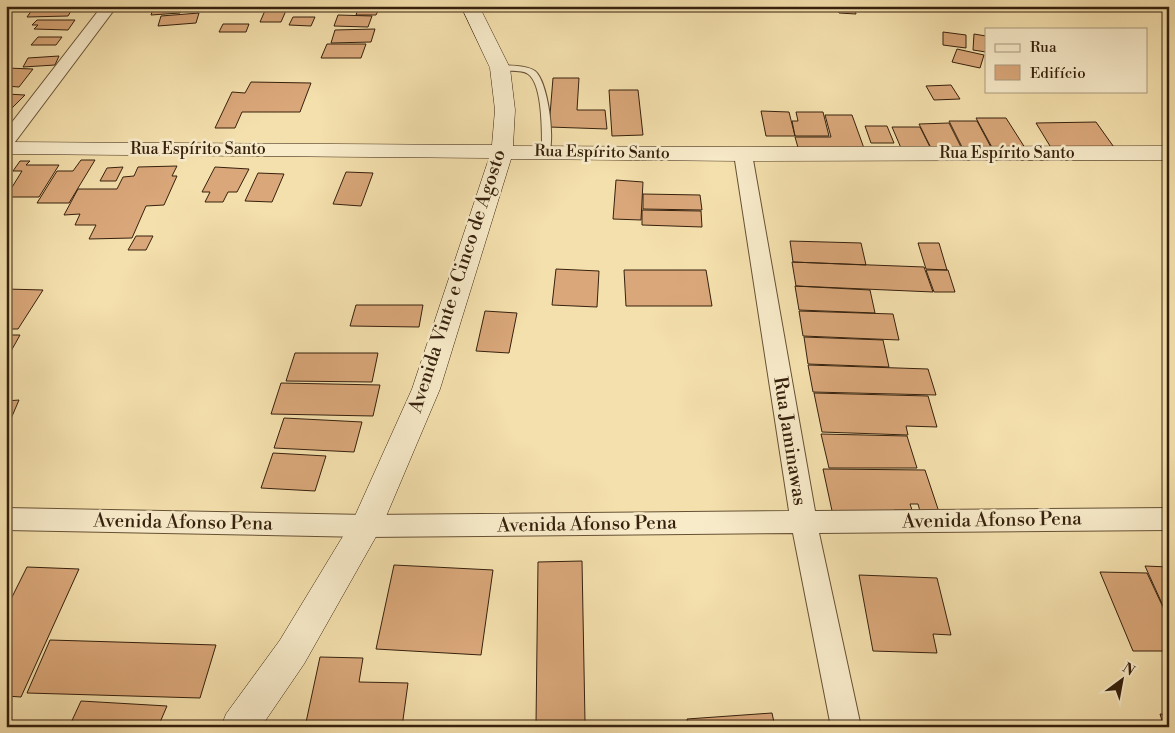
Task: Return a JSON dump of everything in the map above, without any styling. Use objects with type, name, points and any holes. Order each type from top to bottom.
[{"type":"street","points":[[6,142],[110,6]]},
{"type":"street","name":"Avenida Vinte e Cinco de Agosto","points":[[239,727],[292,652],[366,526],[426,389],[502,151],[505,110],[500,68],[470,6]]},
{"type":"street","name":"Rua Espírito Santo","points":[[6,148],[743,154],[1169,153]]},
{"type":"street","name":"Rua Jaminawas","points":[[743,154],[804,522],[846,727]]},
{"type":"street","name":"Avenida Afonso Pena","points":[[6,519],[366,526],[1169,518]]},
{"type":"lane","points":[[500,68],[531,72],[539,79],[546,124],[546,151]]},
{"type":"building","points":[[35,6],[74,6],[68,16],[27,17]]},
{"type":"building","points":[[154,6],[182,6],[180,13],[151,15]]},
{"type":"building","points":[[244,6],[262,6],[260,10],[242,10]]},
{"type":"building","points":[[267,6],[288,6],[281,22],[260,22]]},
{"type":"building","points":[[359,6],[380,7],[376,15],[356,15]]},
{"type":"building","points":[[838,6],[854,6],[856,14],[839,13]]},
{"type":"building","points":[[996,6],[997,10],[962,7]]},
{"type":"building","points":[[199,13],[196,23],[158,26],[161,16]]},
{"type":"building","points":[[338,15],[372,16],[368,27],[334,26]]},
{"type":"building","points":[[293,17],[315,17],[311,26],[289,25]]},
{"type":"building","points":[[37,20],[75,20],[68,30],[34,29],[38,25],[32,25]]},
{"type":"building","points":[[223,24],[249,24],[246,32],[219,32]]},
{"type":"building","points":[[375,29],[371,42],[331,43],[335,30]]},
{"type":"building","points":[[943,32],[966,35],[966,48],[943,45]]},
{"type":"building","points":[[974,34],[985,36],[985,52],[973,50]]},
{"type":"building","points":[[38,37],[62,37],[56,45],[31,45]]},
{"type":"building","points":[[327,44],[366,44],[361,58],[321,58]]},
{"type":"building","points":[[957,49],[984,55],[980,68],[952,62]]},
{"type":"building","points":[[59,56],[55,65],[23,67],[28,58]]},
{"type":"building","points":[[6,68],[33,69],[19,87],[6,86]]},
{"type":"building","points":[[553,78],[579,78],[577,110],[605,110],[607,129],[549,127]]},
{"type":"building","points":[[251,82],[311,83],[300,112],[242,112],[235,128],[215,128],[232,92],[245,93]]},
{"type":"building","points":[[951,85],[960,99],[934,100],[926,86]]},
{"type":"building","points":[[609,90],[638,90],[643,135],[612,136]]},
{"type":"building","points":[[6,95],[25,95],[6,114]]},
{"type":"building","points":[[761,111],[789,112],[795,136],[766,136]]},
{"type":"building","points":[[796,112],[823,112],[829,136],[795,136],[792,121],[798,121]]},
{"type":"building","points":[[825,115],[852,115],[865,151],[799,151],[795,137],[831,137]]},
{"type":"building","points":[[976,118],[1006,118],[1027,151],[994,151]]},
{"type":"building","points":[[949,121],[977,121],[993,151],[964,151]]},
{"type":"building","points":[[1096,122],[1116,150],[1053,151],[1036,123]]},
{"type":"building","points":[[949,123],[963,151],[933,152],[919,124]]},
{"type":"building","points":[[865,126],[887,126],[894,143],[871,143]]},
{"type":"building","points":[[892,127],[920,127],[930,147],[901,148]]},
{"type":"building","points":[[81,160],[95,160],[69,203],[37,203],[57,171],[73,171]]},
{"type":"building","points":[[20,161],[30,161],[26,165],[59,165],[39,197],[6,197],[22,171],[13,171]]},
{"type":"building","points":[[177,166],[172,176],[177,176],[164,205],[146,206],[132,238],[89,239],[96,225],[75,225],[80,214],[64,215],[78,189],[117,189],[123,177],[134,176],[138,167]]},
{"type":"building","points":[[123,167],[116,181],[100,181],[107,168]]},
{"type":"building","points":[[215,167],[249,169],[237,192],[228,192],[223,202],[205,202],[210,192],[202,192]]},
{"type":"building","points":[[346,172],[373,173],[361,206],[333,204]]},
{"type":"building","points":[[258,173],[284,174],[272,202],[245,201]]},
{"type":"building","points":[[616,180],[643,182],[641,220],[613,219]]},
{"type":"building","points":[[643,194],[700,195],[702,210],[643,209]]},
{"type":"building","points":[[642,210],[701,211],[702,227],[642,225]]},
{"type":"building","points":[[136,236],[153,236],[146,250],[128,250]]},
{"type":"building","points":[[790,241],[861,243],[866,265],[793,262]]},
{"type":"building","points":[[918,243],[939,243],[947,270],[926,269]]},
{"type":"building","points":[[792,262],[924,267],[933,292],[796,286]]},
{"type":"building","points":[[556,269],[599,271],[597,307],[552,305]]},
{"type":"building","points":[[624,270],[706,270],[712,306],[626,306]]},
{"type":"building","points":[[926,270],[948,270],[955,292],[934,292]]},
{"type":"building","points":[[795,286],[870,290],[875,313],[799,310]]},
{"type":"building","points":[[6,289],[43,290],[18,329],[6,329]]},
{"type":"building","points":[[356,305],[423,305],[419,327],[350,326]]},
{"type":"building","points":[[485,311],[517,313],[509,353],[476,351]]},
{"type":"building","points":[[799,311],[893,314],[899,340],[803,336]]},
{"type":"building","points":[[6,335],[20,335],[10,353],[6,353]]},
{"type":"building","points":[[804,337],[883,340],[889,367],[808,364]]},
{"type":"building","points":[[295,353],[378,353],[372,382],[286,381]]},
{"type":"building","points":[[808,365],[928,369],[936,395],[813,392]]},
{"type":"building","points":[[281,383],[380,385],[373,416],[271,414]]},
{"type":"building","points":[[814,393],[928,396],[937,427],[906,426],[908,435],[822,432]]},
{"type":"building","points":[[19,400],[7,428],[6,428],[6,401]]},
{"type":"building","points":[[284,418],[362,422],[354,452],[274,448]]},
{"type":"building","points":[[821,434],[907,436],[917,468],[829,468]]},
{"type":"building","points":[[273,453],[326,456],[315,491],[261,488]]},
{"type":"building","points":[[823,469],[925,470],[940,515],[921,515],[918,504],[910,504],[912,510],[894,510],[896,518],[834,520]]},
{"type":"building","points":[[582,561],[585,722],[536,724],[538,562]]},
{"type":"building","points":[[394,565],[493,570],[481,655],[376,649]]},
{"type":"building","points":[[1145,566],[1169,567],[1169,619]]},
{"type":"building","points":[[27,567],[79,569],[21,697],[6,696],[6,609]]},
{"type":"building","points":[[1100,572],[1147,573],[1169,620],[1169,651],[1133,651]]},
{"type":"building","points":[[859,575],[937,578],[951,635],[933,634],[937,653],[873,651]]},
{"type":"building","points":[[50,640],[216,645],[200,698],[27,693]]},
{"type":"building","points":[[320,657],[363,658],[359,682],[408,683],[402,727],[305,727]]},
{"type":"building","points":[[81,701],[167,706],[158,727],[69,727]]},
{"type":"building","points":[[772,713],[775,727],[688,727],[687,719]]},
{"type":"building","points":[[1160,714],[1169,715],[1169,727],[1164,727]]}]
